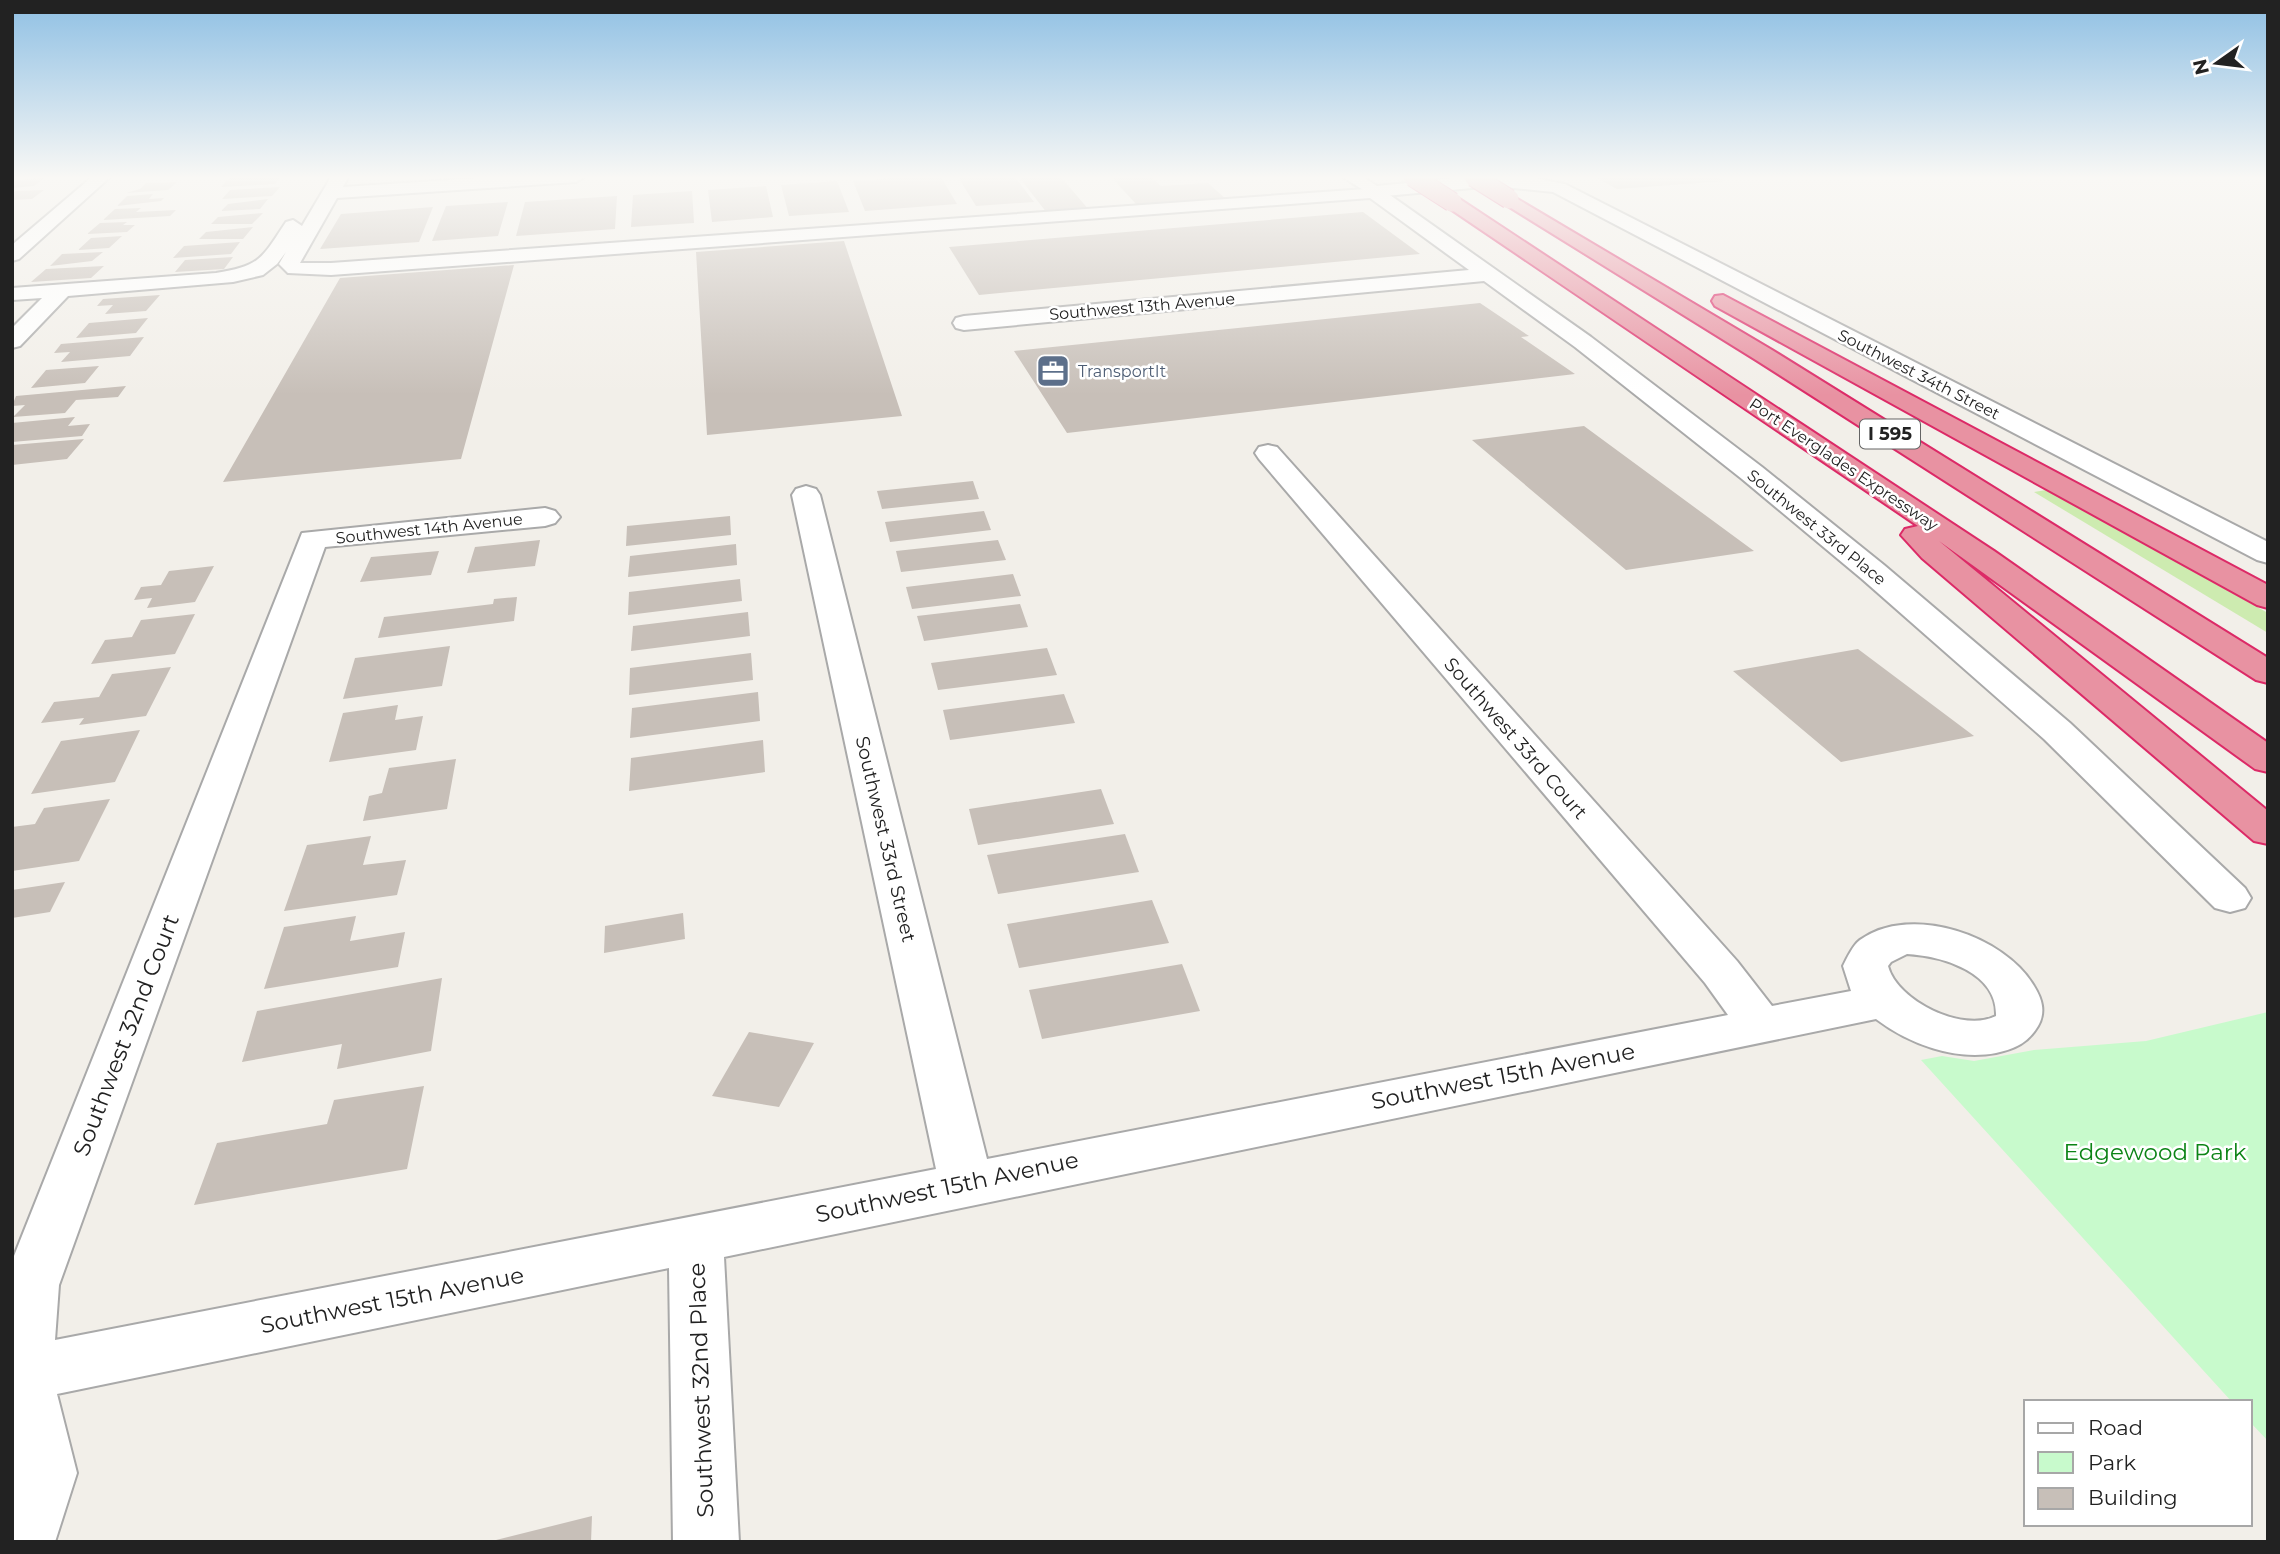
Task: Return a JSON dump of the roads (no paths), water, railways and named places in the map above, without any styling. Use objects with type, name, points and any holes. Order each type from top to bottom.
[{"type":"highway","name":"Port Everglades Expressway","points":[[1523,250],[1983,557],[2268,761]]},
{"type":"highway","name":"I 595","points":[[1592,250],[2268,673]]},
{"type":"highway","points":[[1629,250],[2268,598]]},
{"type":"highway","points":[[1843,462],[1933,552],[2268,832]]},
{"type":"street","points":[[12,294],[216,279],[249,274],[267,266],[280,250]]},
{"type":"street","name":"Southwest 34th Street","points":[[297,250],[289,264],[295,269],[344,268],[594,250]]},
{"type":"street","name":"Southwest 33rd Place","points":[[1454,250],[1583,342],[1732,457],[1882,579],[2057,731],[2230,898]]},
{"type":"street","name":"Southwest 34th Street","points":[[1678,250],[2268,554]]},
{"type":"street","name":"Southwest 13th Avenue","points":[[964,323],[1488,274]]},
{"type":"street","points":[[12,341],[62,290]]},
{"type":"street","name":"Southwest 33rd Court","points":[[1268,453],[1721,972],[1761,1025]]},
{"type":"street","name":"Southwest 33rd Street","points":[[806,495],[967,1183]]},
{"type":"street","name":"Southwest 14th Avenue","points":[[313,539],[545,517]]},
{"type":"street","name":"Southwest 32nd Court","points":[[22,1542],[45,1473],[17,1375],[31,1285],[313,539]]},
{"type":"street","name":"Southwest 15th Avenue","points":[[17,1375],[1883,1001]]},
{"type":"street","name":"Southwest 32nd Place","points":[[696,1239],[706,1542]]},
{"type":"place","name":"TransportIt","points":[[1053,371]]},
{"type":"park label","name":"Edgewood Park","points":[[2155,1152]]}]
